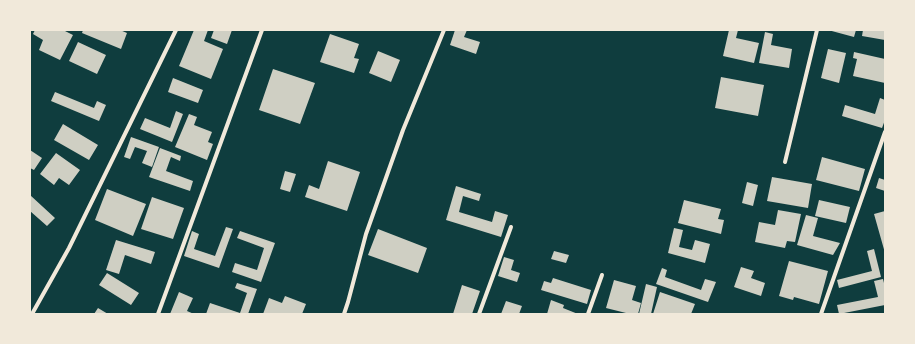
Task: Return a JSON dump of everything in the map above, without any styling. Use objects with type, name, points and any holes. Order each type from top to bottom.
[{"type":"street","points":[[32,314],[70,248],[176,30]]},
{"type":"street","points":[[158,314],[262,30]]},
{"type":"street","points":[[344,314],[366,234],[403,130],[444,30]]},
{"type":"street","points":[[785,162],[817,30]]},
{"type":"street","points":[[821,314],[885,132]]},
{"type":"street","points":[[479,314],[511,227]]},
{"type":"street","points":[[588,314],[602,275]]},
{"type":"building","points":[[35,30],[63,30],[73,35],[60,60],[39,50],[43,40],[33,34]]},
{"type":"building","points":[[83,30],[120,30],[127,33],[121,49],[82,33]]},
{"type":"building","points":[[194,30],[208,30],[204,41],[223,49],[211,79],[179,66]]},
{"type":"building","points":[[214,30],[232,30],[227,44],[211,38]]},
{"type":"building","points":[[455,30],[467,30],[464,37],[480,42],[476,54],[450,45]]},
{"type":"building","points":[[729,30],[738,30],[736,38],[759,43],[754,63],[723,56]]},
{"type":"building","points":[[828,30],[856,30],[854,37]]},
{"type":"building","points":[[863,30],[885,31],[885,40],[862,36]]},
{"type":"building","points":[[765,32],[773,34],[771,45],[792,49],[789,68],[759,63]]},
{"type":"building","points":[[330,34],[359,44],[354,58],[359,59],[354,73],[320,62]]},
{"type":"building","points":[[78,42],[106,55],[97,74],[69,61]]},
{"type":"building","points":[[828,49],[846,53],[839,83],[821,78]]},
{"type":"building","points":[[378,51],[400,60],[391,82],[369,73]]},
{"type":"building","points":[[854,52],[885,59],[885,83],[853,76],[857,59],[853,58]]},
{"type":"building","points":[[273,69],[315,83],[300,124],[259,110]]},
{"type":"building","points":[[721,77],[764,85],[758,116],[715,108]]},
{"type":"building","points":[[173,78],[203,90],[198,103],[168,92]]},
{"type":"building","points":[[55,92],[94,108],[97,101],[106,105],[99,121],[51,101]]},
{"type":"building","points":[[880,98],[885,100],[885,120],[882,128],[842,116],[845,105],[875,114]]},
{"type":"building","points":[[176,111],[183,114],[172,142],[140,129],[145,118],[170,128]]},
{"type":"building","points":[[189,114],[197,117],[194,125],[212,132],[208,142],[213,144],[207,160],[175,147]]},
{"type":"building","points":[[63,124],[98,145],[89,160],[54,140]]},
{"type":"building","points":[[131,137],[159,147],[152,167],[142,163],[147,151],[135,147],[130,159],[124,157]]},
{"type":"building","points":[[160,148],[181,156],[180,161],[171,157],[166,171],[193,181],[190,191],[149,177]]},
{"type":"building","points":[[30,150],[42,158],[34,170],[30,168]]},
{"type":"building","points":[[56,153],[80,170],[69,185],[59,178],[54,185],[40,174]]},
{"type":"building","points":[[822,157],[865,169],[859,191],[816,180]]},
{"type":"building","points":[[328,161],[360,172],[347,211],[305,197],[309,185],[319,189]]},
{"type":"building","points":[[285,171],[296,174],[290,192],[280,189]]},
{"type":"building","points":[[772,177],[812,184],[808,208],[767,201]]},
{"type":"building","points":[[879,178],[885,180],[885,191],[876,188]]},
{"type":"building","points":[[747,182],[758,185],[753,206],[742,203]]},
{"type":"building","points":[[456,186],[481,194],[479,201],[463,196],[459,212],[492,222],[495,211],[508,215],[501,237],[446,220]]},
{"type":"building","points":[[107,189],[146,204],[133,236],[95,220]]},
{"type":"building","points":[[30,195],[55,218],[47,226],[30,211]]},
{"type":"building","points":[[152,197],[184,208],[173,239],[141,229]]},
{"type":"building","points":[[684,200],[721,209],[718,219],[724,220],[721,234],[678,223]]},
{"type":"building","points":[[819,200],[850,207],[846,223],[815,216]]},
{"type":"building","points":[[778,210],[801,214],[795,242],[787,241],[785,248],[755,242],[759,222],[775,225]]},
{"type":"building","points":[[885,211],[885,253],[874,214]]},
{"type":"building","points":[[806,215],[818,218],[813,236],[840,243],[833,255],[797,245]]},
{"type":"building","points":[[226,227],[233,229],[219,268],[184,256],[192,231],[199,234],[194,249],[215,256]]},
{"type":"building","points":[[674,228],[683,230],[679,247],[692,250],[695,240],[710,244],[705,263],[668,253]]},
{"type":"building","points":[[378,229],[427,248],[418,273],[368,255]]},
{"type":"building","points":[[240,231],[275,243],[261,282],[232,272],[235,263],[257,270],[264,248],[237,238]]},
{"type":"building","points":[[116,240],[155,252],[151,264],[125,255],[119,274],[106,270]]},
{"type":"building","points":[[874,249],[881,277],[839,288],[837,280],[872,271],[867,251]]},
{"type":"building","points":[[554,251],[569,255],[566,263],[551,259]]},
{"type":"building","points":[[504,257],[514,260],[511,270],[520,273],[517,282],[498,276]]},
{"type":"building","points":[[789,261],[828,271],[819,304],[794,297],[793,300],[779,296]]},
{"type":"building","points":[[741,267],[754,271],[751,278],[765,283],[761,296],[734,287]]},
{"type":"building","points":[[662,268],[667,270],[665,277],[701,290],[705,279],[716,282],[708,302],[656,284]]},
{"type":"building","points":[[107,273],[139,293],[131,305],[99,285]]},
{"type":"building","points":[[553,278],[591,290],[587,304],[541,290],[544,281],[551,283]]},
{"type":"building","points":[[883,279],[885,287],[885,305],[839,314],[837,305],[878,297],[874,281]]},
{"type":"building","points":[[614,280],[636,286],[632,300],[641,303],[638,314],[630,314],[606,308]]},
{"type":"building","points":[[237,283],[257,289],[248,314],[206,314],[210,303],[240,313],[247,293],[235,288]]},
{"type":"building","points":[[646,284],[657,287],[651,314],[639,314]]},
{"type":"building","points":[[462,285],[480,291],[472,314],[453,314]]},
{"type":"building","points":[[179,292],[193,298],[187,311],[194,314],[170,314]]},
{"type":"building","points":[[660,292],[695,304],[691,314],[653,314]]},
{"type":"building","points":[[285,296],[306,304],[302,314],[263,314],[269,298],[282,303]]},
{"type":"building","points":[[551,300],[564,305],[563,308],[578,314],[547,314]]},
{"type":"building","points":[[506,301],[522,306],[519,314],[501,314]]},
{"type":"building","points":[[98,308],[108,314],[94,314]]}]
